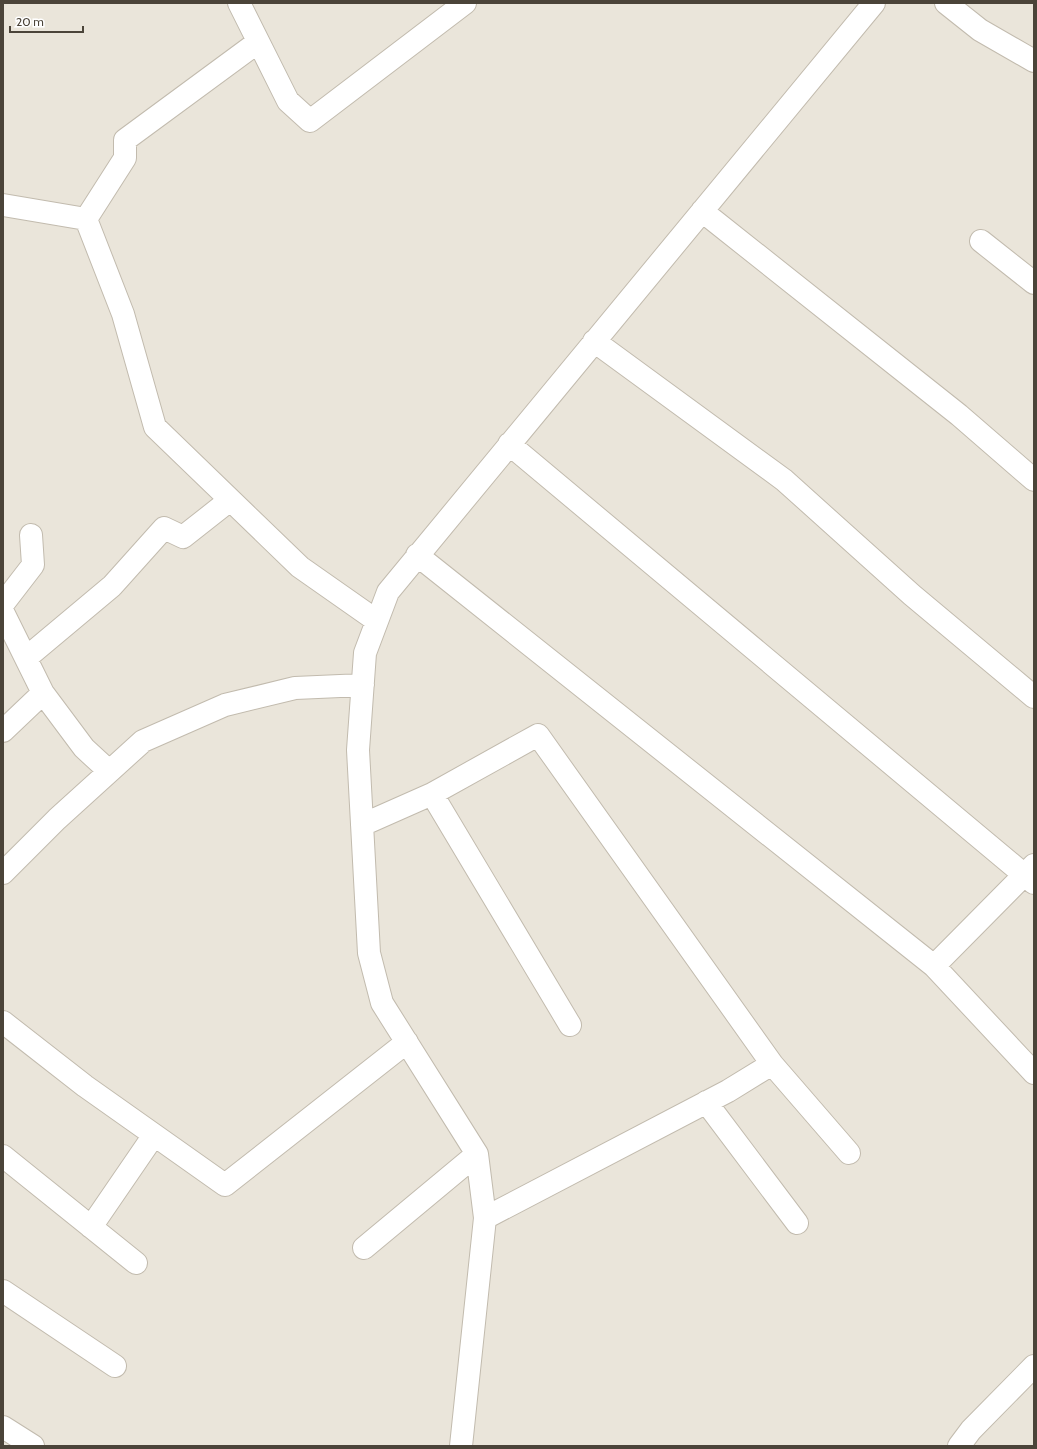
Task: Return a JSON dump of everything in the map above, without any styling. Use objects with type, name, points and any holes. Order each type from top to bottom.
[{"type":"street","points":[[239,3],[288,101],[310,120],[465,3]]},
{"type":"street","points":[[461,1446],[485,1218],[477,1154],[382,1003],[369,953],[358,750],[365,653],[388,592],[874,3]]},
{"type":"street","points":[[946,3],[980,30],[1034,61]]},
{"type":"street","points":[[86,219],[125,158],[126,140],[258,42]]},
{"type":"street","points":[[3,205],[86,219]]},
{"type":"street","points":[[702,211],[959,414],[1034,480]]},
{"type":"street","points":[[86,219],[123,314],[155,427],[300,567],[377,621]]},
{"type":"street","points":[[981,241],[1034,283]]},
{"type":"street","points":[[594,341],[784,480],[912,596],[1034,697]]},
{"type":"street","points":[[509,444],[1031,874],[934,966]]},
{"type":"street","points":[[26,658],[112,586],[164,528],[183,537],[230,500]]},
{"type":"street","points":[[3,604],[33,565],[31,535]]},
{"type":"street","points":[[417,555],[934,966],[1034,1073]]},
{"type":"street","points":[[3,612],[43,694],[84,748],[109,771]]},
{"type":"street","points":[[3,873],[57,819],[143,741],[225,705],[295,688],[363,685]]},
{"type":"street","points":[[3,731],[43,694]]},
{"type":"street","points":[[362,825],[432,794],[538,735],[772,1064],[849,1152]]},
{"type":"street","points":[[432,794],[570,1025]]},
{"type":"street","points":[[3,1022],[85,1086],[225,1185],[407,1042]]},
{"type":"street","points":[[485,1218],[706,1102],[772,1064]]},
{"type":"street","points":[[706,1102],[797,1223]]},
{"type":"street","points":[[91,1227],[154,1135]]},
{"type":"street","points":[[364,1248],[477,1154]]},
{"type":"street","points":[[3,1156],[136,1264]]},
{"type":"street","points":[[3,1292],[115,1366]]},
{"type":"street","points":[[959,1446],[971,1430],[1034,1366]]},
{"type":"street","points":[[3,1427],[33,1446]]},
{"type":"shaded area","points":[[3,3],[1034,3],[1034,1446],[3,1446]]}]
